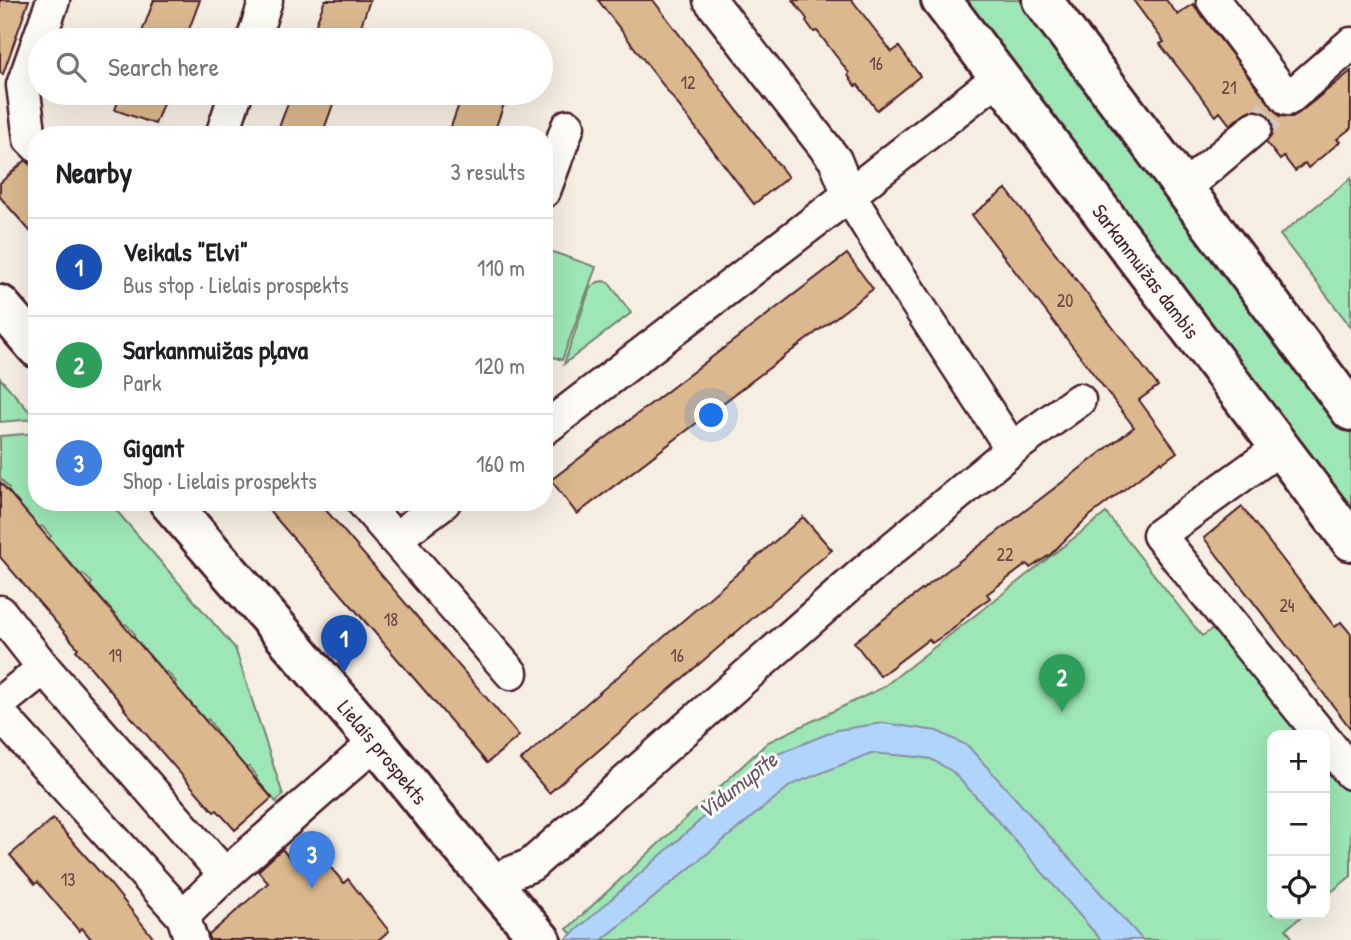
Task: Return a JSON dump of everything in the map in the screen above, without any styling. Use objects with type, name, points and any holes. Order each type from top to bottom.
[{"type":"main road","name":"Sarkanmuižas dambis","points":[[941,0],[1351,541]]},
{"type":"main road","points":[[1042,0],[1351,411]]},
{"type":"main road","points":[[0,305],[28,338]]},
{"type":"main road","name":"Lielais prospekts","points":[[177,511],[530,928]]},
{"type":"street","points":[[43,28],[53,0]]},
{"type":"street","points":[[257,28],[266,0]]},
{"type":"street","points":[[709,0],[835,160],[849,195],[1012,449]]},
{"type":"street","points":[[1213,0],[1272,114]]},
{"type":"street","points":[[1184,188],[1351,44]]},
{"type":"street","points":[[28,71],[23,85],[28,126]]},
{"type":"street","points":[[553,422],[999,77]]},
{"type":"street","points":[[225,126],[232,105]]},
{"type":"street","points":[[553,168],[569,126]]},
{"type":"street","points":[[491,881],[531,864],[862,574],[1012,449],[1079,400]]},
{"type":"street","points":[[1281,447],[1159,535],[1317,730]]},
{"type":"street","points":[[371,511],[511,673]]},
{"type":"street","points":[[395,539],[432,511]]},
{"type":"street","points":[[4,623],[225,875]]},
{"type":"street","points":[[0,703],[44,668]]},
{"type":"street","points":[[0,714],[187,928],[225,875],[376,743]]},
{"type":"street","points":[[1330,746],[1351,773]]},
{"type":"green space","points":[[960,0],[1027,0],[1351,423],[1351,510]]},
{"type":"green space","points":[[1351,178],[1351,327],[1280,235]]},
{"type":"green space","points":[[553,252],[596,267],[562,360],[553,357]]},
{"type":"green space","points":[[603,281],[609,283],[631,313],[564,364],[590,288]]},
{"type":"green space","points":[[0,378],[28,410],[28,420],[0,422]]},
{"type":"green space","points":[[28,434],[28,511],[117,511],[235,648],[283,795],[276,802],[249,767],[246,768],[215,732],[208,719],[206,721],[174,684],[176,682],[133,637],[135,634],[90,586],[92,583],[81,575],[49,539],[51,536],[42,526],[39,528],[8,491],[9,488],[0,478],[0,436]]},
{"type":"green space","points":[[1106,513],[1202,636],[1222,623],[1306,730],[1267,730],[1267,919],[1299,919],[1286,929],[1294,940],[577,940],[567,929],[768,742],[882,688]]},
{"type":"green space","points":[[1330,761],[1351,788],[1351,876],[1330,893]]},
{"type":"water","name":"Vidumupīte","points":[[883,723],[937,731],[968,746],[1143,940],[1101,940],[953,772],[931,759],[871,753],[791,785],[602,940],[565,940],[773,756],[837,730]]},
{"type":"building","points":[[0,0],[29,0],[3,74],[0,73]]},
{"type":"building","points":[[154,0],[200,0],[190,28],[144,28]]},
{"type":"building","points":[[325,0],[370,0],[360,28],[314,28]]},
{"type":"building","points":[[598,0],[653,0],[788,177],[754,204]]},
{"type":"building","points":[[793,0],[852,0],[892,52],[899,47],[920,76],[877,110],[858,85],[855,86],[849,73],[817,31],[814,32]]},
{"type":"building","points":[[1133,0],[1166,0],[1178,15],[1193,4],[1280,117],[1292,117],[1299,113],[1351,71],[1351,128],[1337,139],[1340,142],[1308,168],[1305,163],[1295,171],[1284,157],[1280,160],[1266,142],[1272,135],[1273,125],[1269,116],[1261,111],[1251,110],[1230,125],[1220,112],[1216,116],[1160,44],[1164,42]]},
{"type":"building","points":[[117,105],[162,105],[155,124],[115,110]]},
{"type":"building","points":[[287,105],[333,105],[325,126],[279,126]]},
{"type":"building","points":[[459,105],[504,105],[496,126],[451,126]]},
{"type":"building","points":[[26,160],[28,162],[28,229],[0,197],[0,183]]},
{"type":"building","points":[[1006,189],[1158,386],[1139,400],[1177,452],[1162,463],[1161,461],[1087,518],[1051,554],[1030,568],[1027,564],[987,594],[990,598],[953,629],[932,643],[929,639],[880,676],[854,642],[1134,427],[972,215]]},
{"type":"building","points":[[847,254],[873,289],[577,514],[553,483],[553,478]]},
{"type":"building","points":[[0,482],[272,798],[235,830],[217,810],[214,812],[124,709],[76,650],[78,648],[0,557]]},
{"type":"building","points":[[1242,507],[1335,627],[1341,622],[1351,634],[1351,729],[1204,538]]},
{"type":"building","points":[[270,511],[327,511],[519,736],[487,763]]},
{"type":"building","points":[[803,517],[832,550],[549,793],[521,760]]},
{"type":"building","points":[[53,819],[155,940],[92,940],[82,928],[79,931],[38,882],[35,884],[10,855]]},
{"type":"building","points":[[312,846],[344,883],[348,879],[389,931],[378,940],[209,940],[209,935],[268,883],[258,871],[282,849],[293,862]]},
{"type":"tunnel","points":[[1255,128],[1271,114]]},
{"type":"place","name":"Veikals \"Elvi\"","points":[[344,673]]},
{"type":"place","name":"Sarkanmuižas pļava","points":[[1062,712]]},
{"type":"place","name":"Gigant","points":[[312,889]]}]
